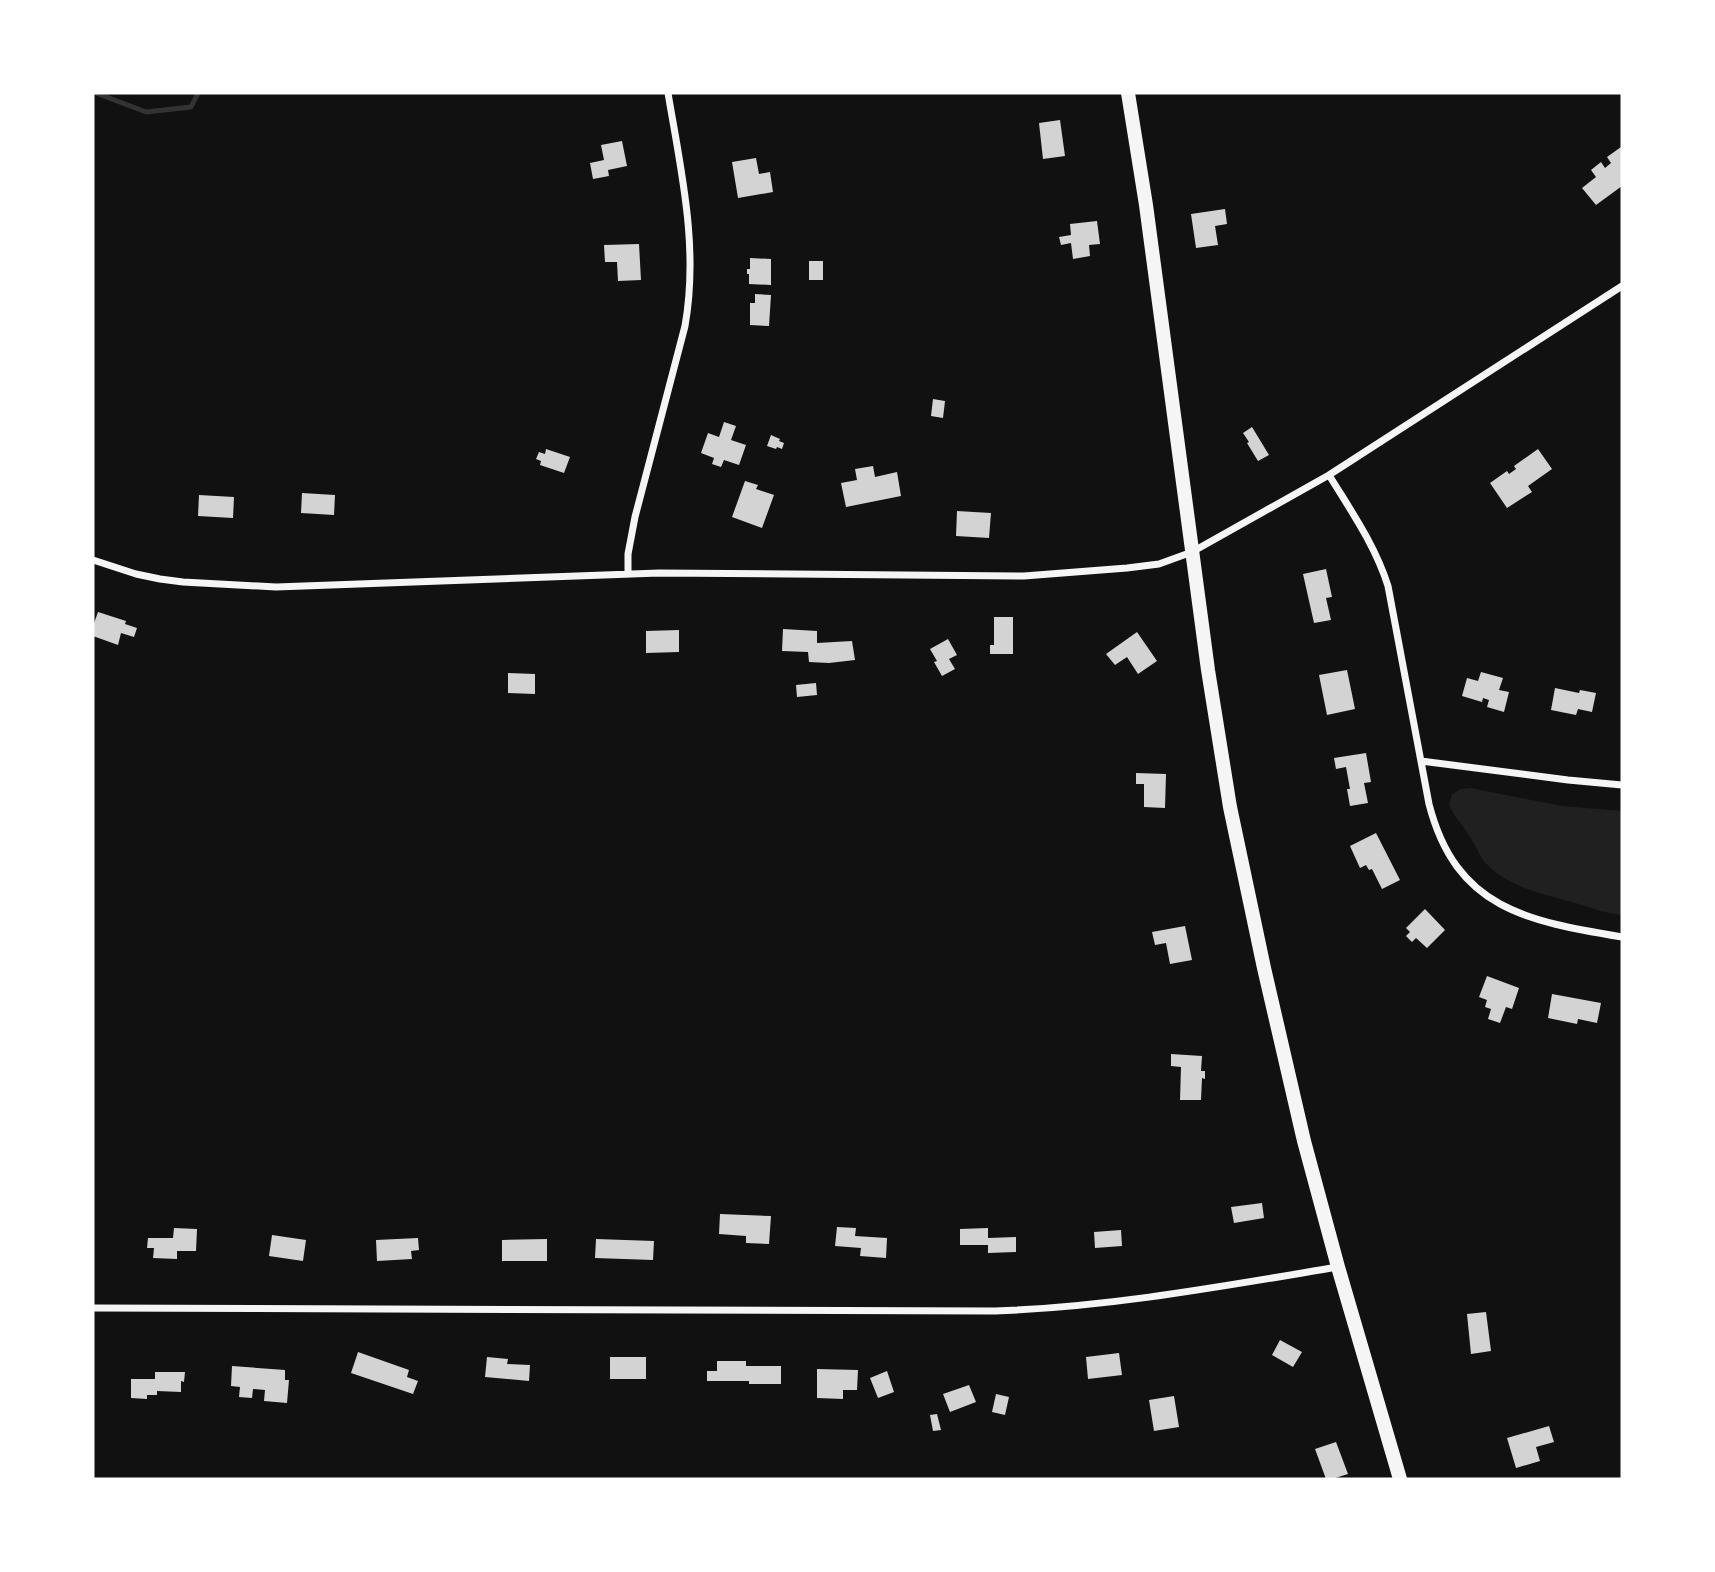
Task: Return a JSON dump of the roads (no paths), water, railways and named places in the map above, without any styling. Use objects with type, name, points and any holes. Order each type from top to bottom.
[{"type":"main road","points":[[1128,93],[1146,205],[1217,737],[1243,871],[1286,1067],[1338,1267],[1400,1479]]},
{"type":"street","points":[[628,573],[628,554],[635,517],[690,302],[689,215],[668,93]]},
{"type":"street","points":[[93,560],[136,575],[159,579],[276,587],[694,572],[1024,576],[1144,567],[1174,560],[1192,552],[1329,475],[1622,286]]},
{"type":"street","points":[[1329,475],[1372,546],[1388,586],[1429,804],[1451,859],[1474,886],[1508,909],[1559,925],[1622,937]]},
{"type":"street","points":[[1421,761],[1622,785]]},
{"type":"street","points":[[93,1308],[995,1311],[1052,1309],[1119,1302],[1338,1267]]},
{"type":"waterway","points":[[96,93],[146,112],[191,107],[198,93]]}]
